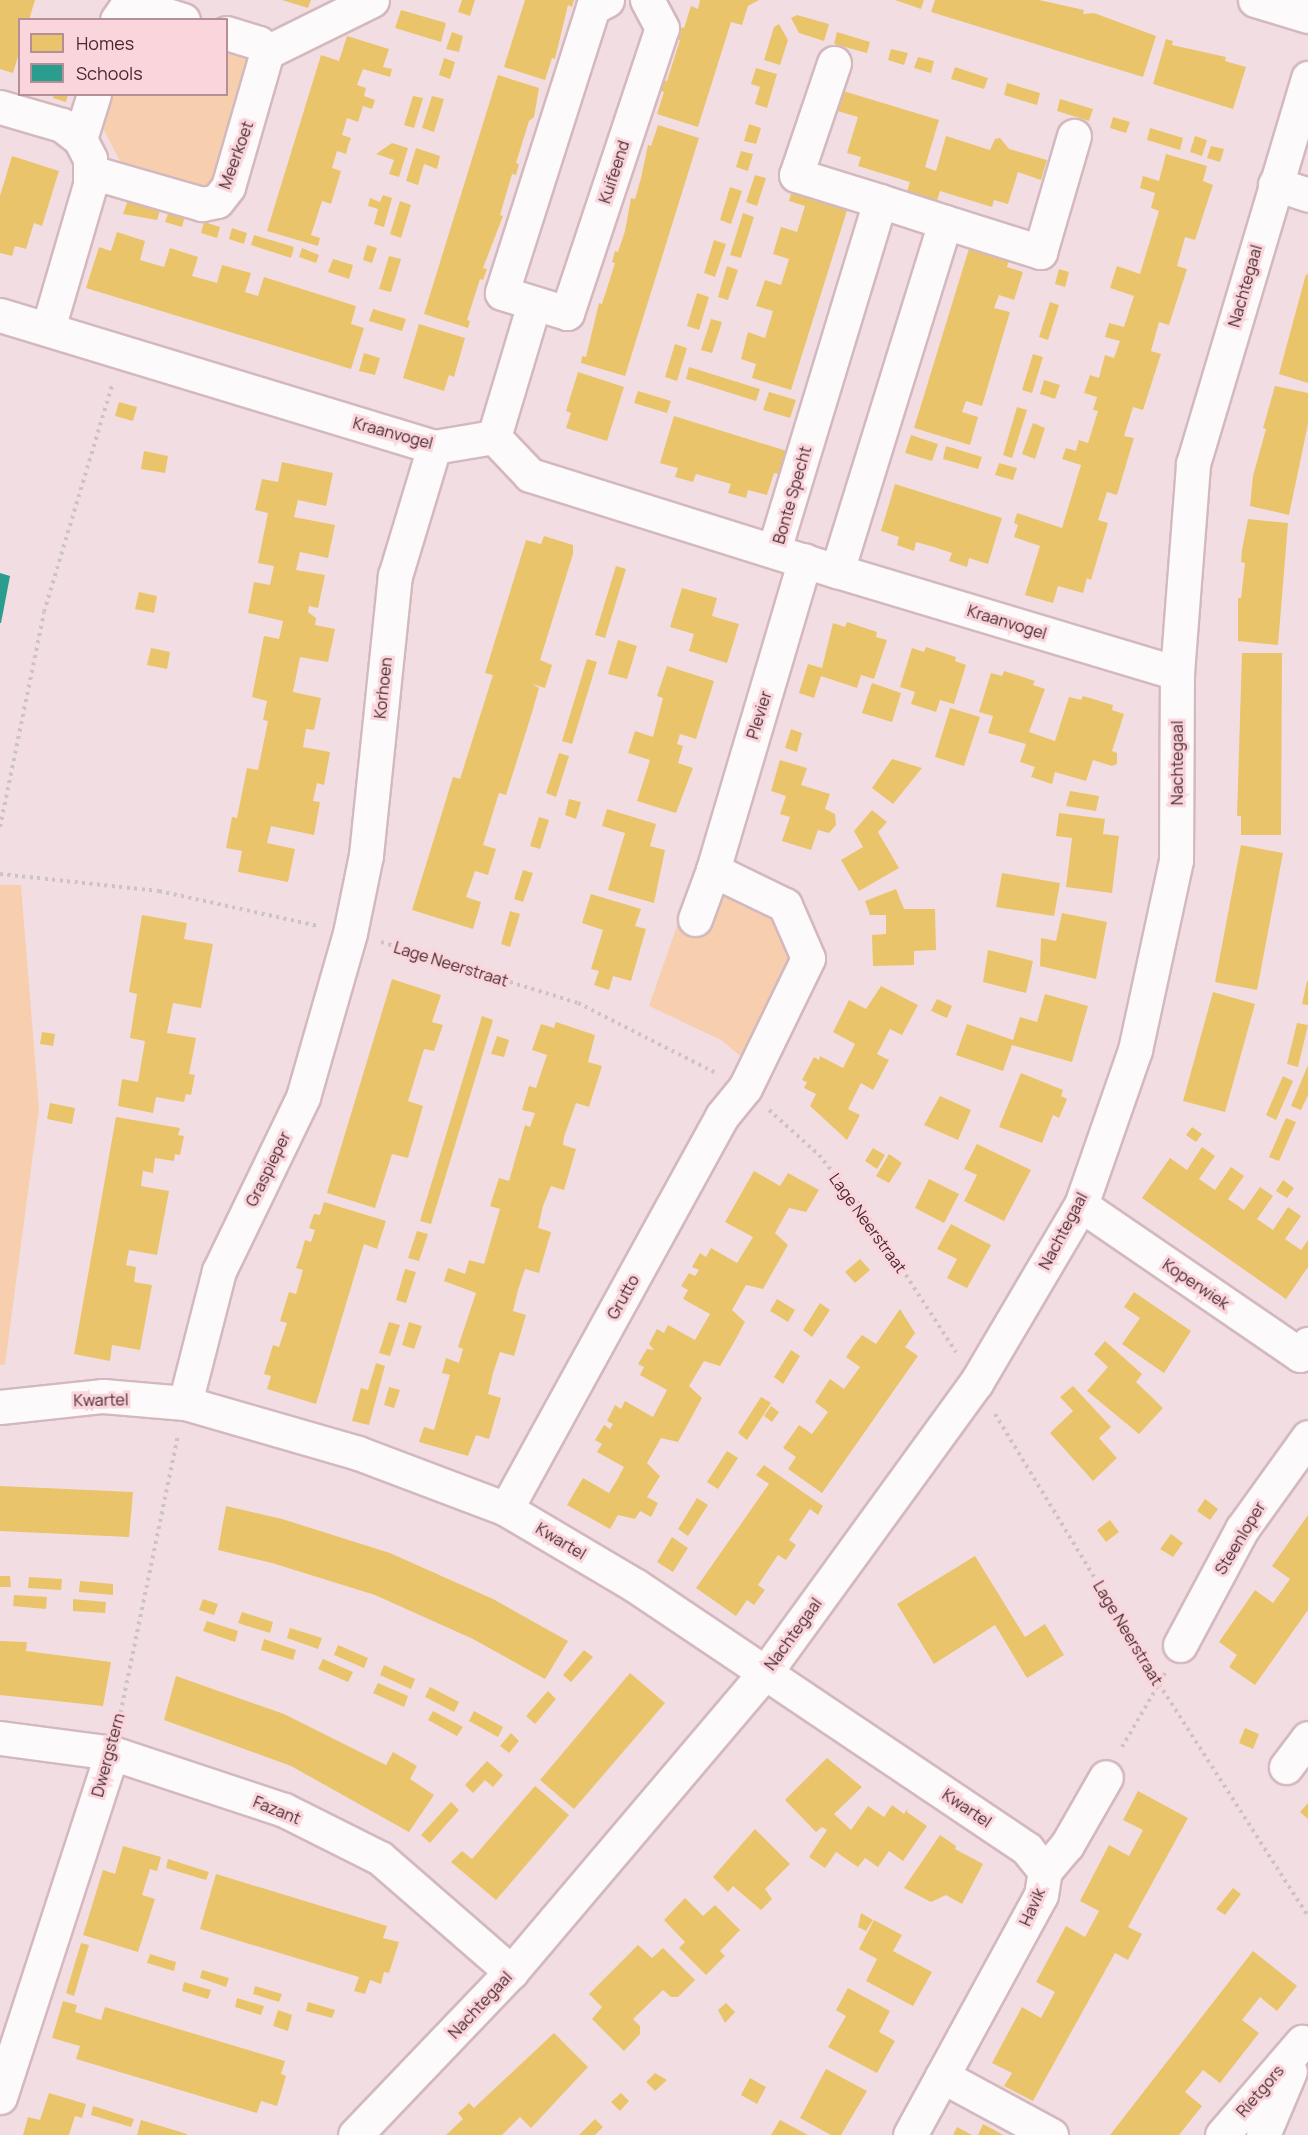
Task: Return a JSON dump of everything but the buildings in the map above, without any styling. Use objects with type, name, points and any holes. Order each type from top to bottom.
[{"type":"street","points":[[228,34],[259,43],[267,52],[372,0]]},
{"type":"street","name":"Kuifeend","points":[[607,0],[592,7],[502,293],[567,313],[662,28],[647,0]]},
{"type":"street","points":[[1255,0],[1308,16]]},
{"type":"street","points":[[118,18],[126,7],[138,6],[177,18]]},
{"type":"street","name":"Meerkoet","points":[[91,172],[202,204],[217,201],[228,187],[267,52]]},
{"type":"street","points":[[834,63],[796,175],[1040,252],[1074,136]]},
{"type":"street","name":"Nachtegaal","points":[[355,2135],[511,1972],[765,1673],[976,1383],[1081,1205],[1135,1050],[1176,860],[1177,673],[1193,464],[1308,78]]},
{"type":"street","points":[[80,139],[93,96]]},
{"type":"street","points":[[0,107],[62,125],[80,139],[91,172],[54,336]]},
{"type":"street","points":[[1275,184],[1308,195]]},
{"type":"street","name":"Bonte Specht","points":[[837,571],[774,550],[880,201]]},
{"type":"street","points":[[837,571],[945,222]]},
{"type":"street","points":[[534,304],[494,437],[530,475],[774,550]]},
{"type":"street","name":"Kraanvogel","points":[[0,315],[54,336],[122,352],[434,447],[494,437]]},
{"type":"street","name":"Korhoen","points":[[351,933],[366,855],[395,576],[434,447]]},
{"type":"street","name":"Plevier","points":[[695,919],[713,870],[805,560]]},
{"type":"street","name":"Kraanvogel","points":[[837,571],[1177,673]]},
{"type":"street","points":[[713,870],[785,905],[808,958],[745,1088]]},
{"type":"street","name":"Graspieper","points":[[185,1403],[219,1271],[303,1096],[351,933]]},
{"type":"street","name":"Grutto","points":[[506,1509],[722,1116],[745,1088]]},
{"type":"street","name":"Koperwiek","points":[[1081,1205],[1305,1353]]},
{"type":"street","name":"Kwartel","points":[[0,1407],[103,1396],[185,1403],[358,1453],[506,1509],[636,1586],[1027,1849],[1045,1871]]},
{"type":"street","name":"Steenloper","points":[[1180,1645],[1242,1529],[1308,1437]]},
{"type":"street","name":"Fazant","points":[[0,1738],[112,1753],[284,1810],[380,1858],[511,1972]]},
{"type":"street","points":[[1286,1767],[1308,1738]]},
{"type":"street","name":"Dwergstern","points":[[0,2097],[112,1753]]},
{"type":"street","name":"Havik","points":[[910,2135],[1041,1895],[1045,1871],[1067,1845],[1106,1777]]},
{"type":"street","name":"Rietgors","points":[[1222,2135],[1302,2042],[1263,2135]]},
{"type":"street","points":[[942,2076],[1052,2135]]},
{"type":"path","points":[[0,827],[44,612],[122,352]]},
{"type":"path","name":"Lage Neerstraat","points":[[0,874],[159,891],[351,933],[578,1003],[745,1088],[819,1155],[865,1212],[976,1383],[1159,1684],[1308,1916]]},
{"type":"path","name":"Dwergstern","points":[[112,1753],[185,1403]]},
{"type":"path","points":[[1106,1777],[1159,1684]]},
{"type":"shaded area","points":[[228,44],[250,56],[209,190],[123,167],[93,109],[99,96],[228,96]]},
{"type":"shaded area","points":[[0,885],[21,885],[39,1109],[5,1365],[0,1365]]},
{"type":"shaded area","points":[[719,887],[766,906],[796,943],[789,981],[745,1060],[721,1040],[649,1006],[679,920],[702,930]]}]
